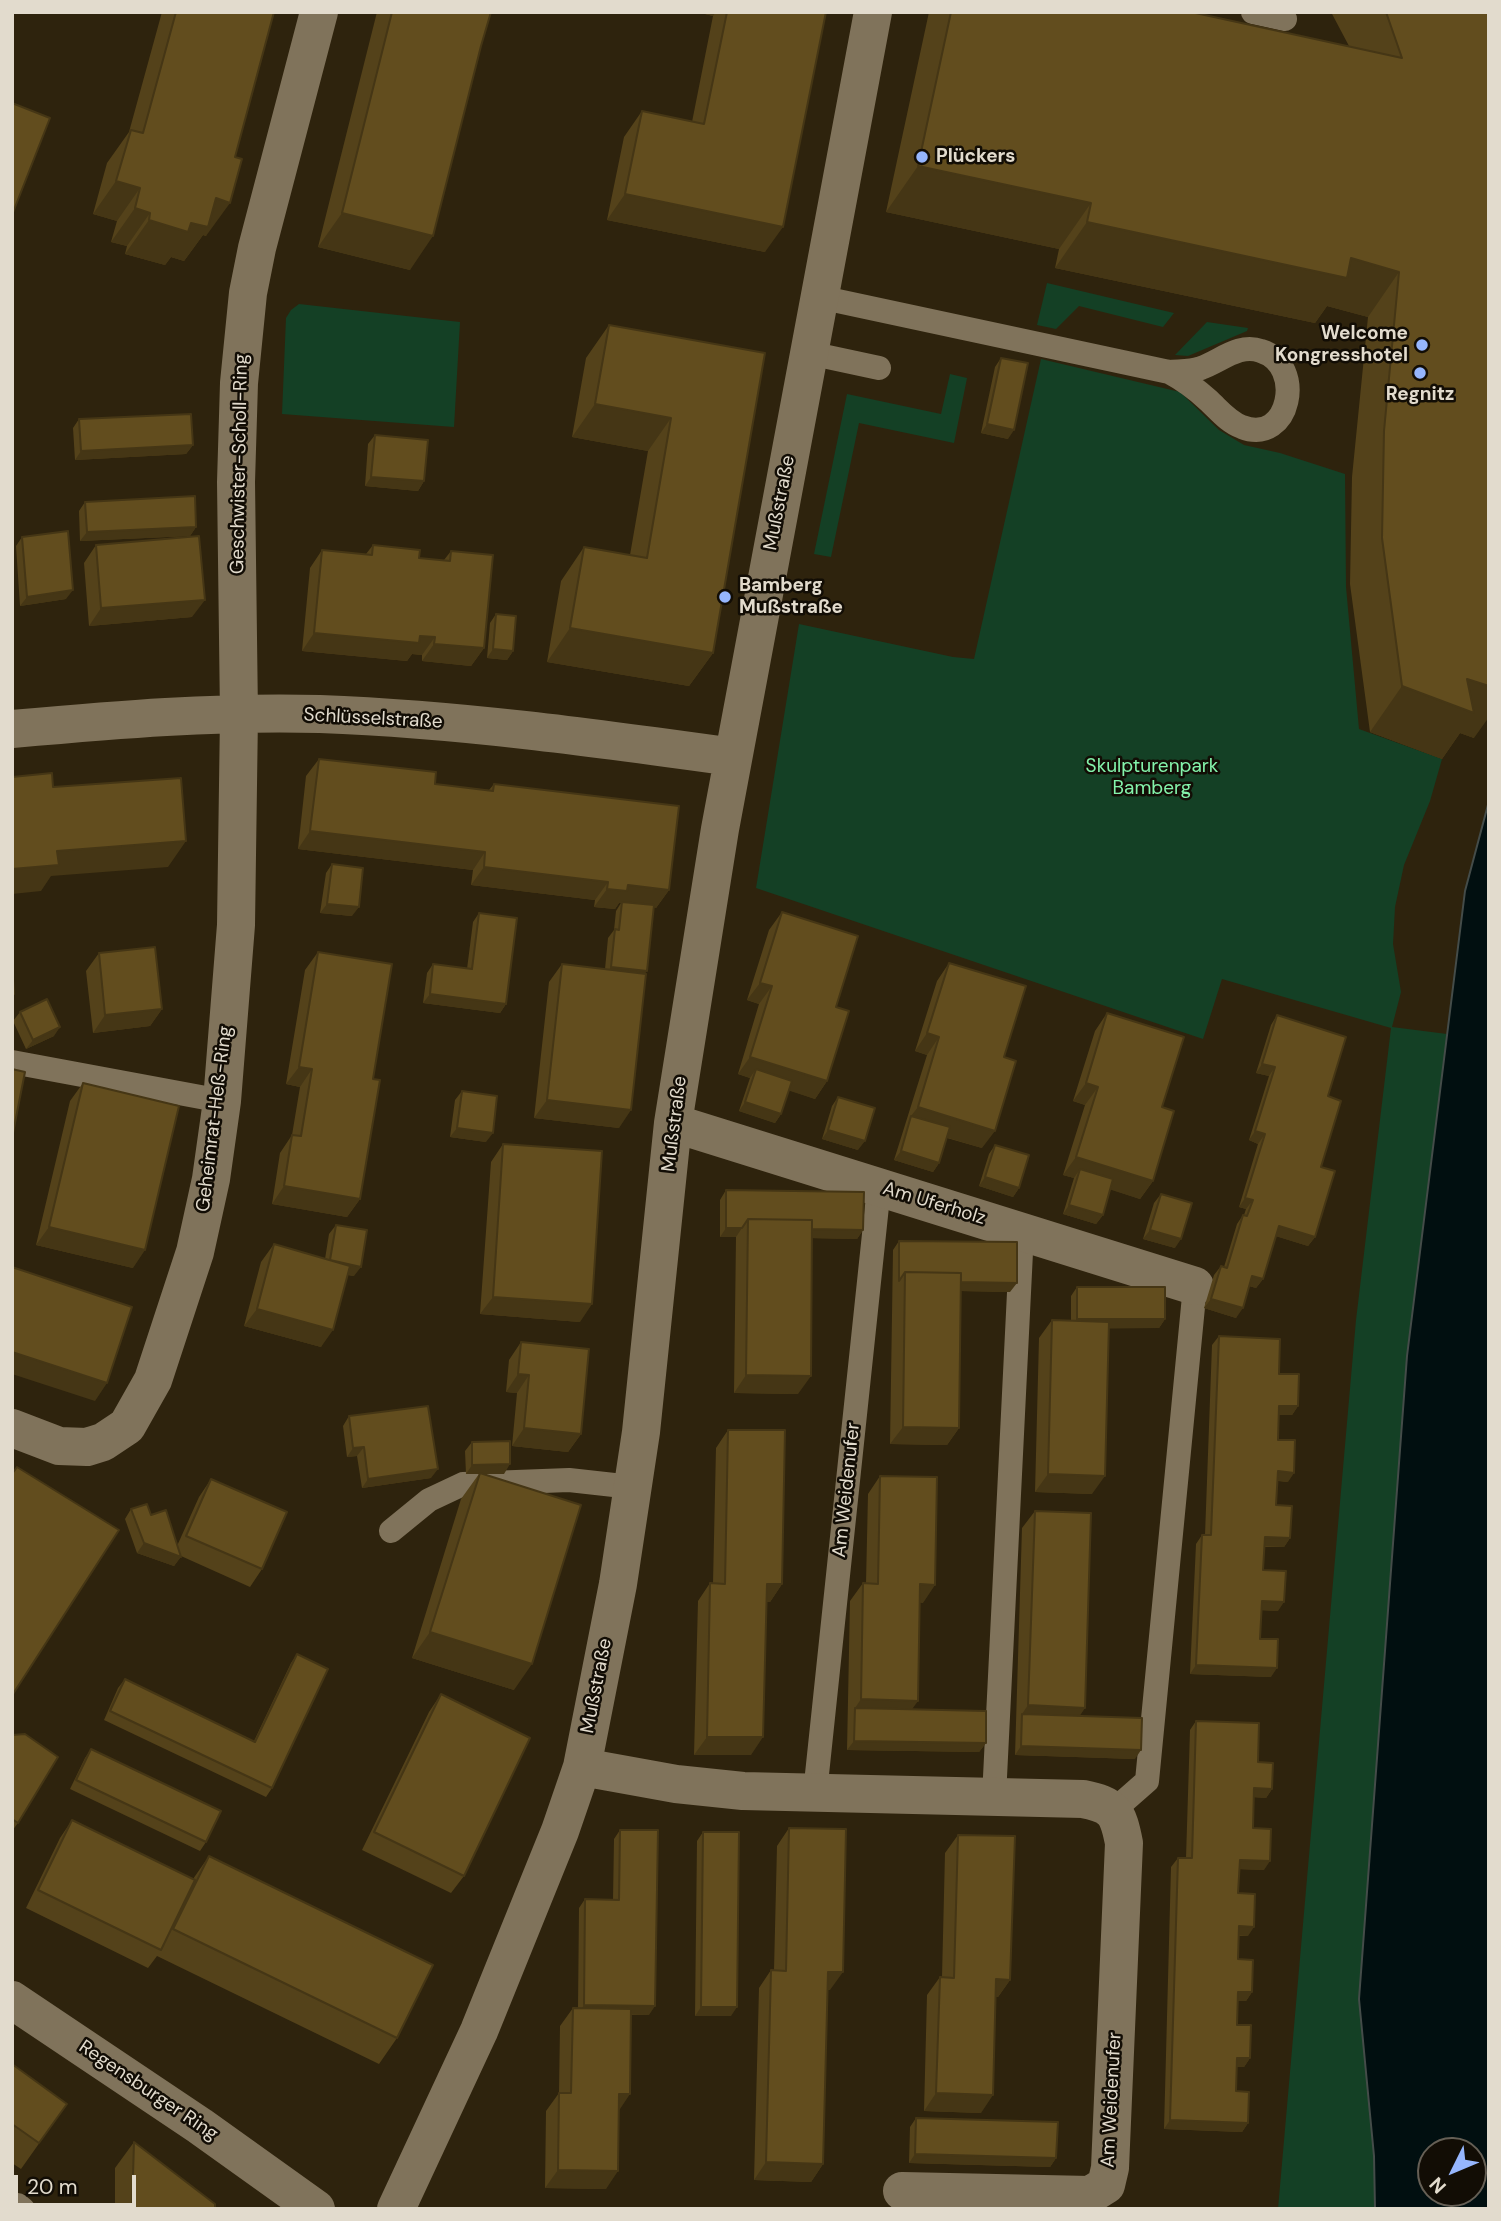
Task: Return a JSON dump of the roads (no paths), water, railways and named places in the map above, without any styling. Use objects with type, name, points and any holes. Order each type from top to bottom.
[{"type":"street","name":"Geschwister-Scholl-Ring","points":[[239,715],[237,457],[239,383],[248,293],[271,190],[319,12]]},
{"type":"street","name":"Mußstraße","points":[[396,2209],[479,2031],[560,1831],[582,1767],[618,1584],[641,1432],[673,1123],[733,757],[873,12]]},
{"type":"street","name":"Schlüsselstraße","points":[[12,729],[137,718],[319,714],[477,724],[733,757]]},
{"type":"street","name":"Geheimrat-Heß-Ring","points":[[12,1428],[59,1446],[87,1447],[103,1442],[127,1426],[153,1380],[195,1252],[211,1179],[222,1101],[236,925],[239,715]]},
{"type":"street","name":"Am Uferholz","points":[[673,1123],[1195,1286]]},
{"type":"street","points":[[582,1767],[676,1784],[743,1791],[1083,1799],[1102,1802],[1114,1810]]},
{"type":"street","name":"Am Weidenufer","points":[[902,2191],[1090,2195],[1105,2185],[1110,2168],[1124,1843],[1121,1825],[1114,1810]]},
{"type":"street","name":"Regensburger Ring","points":[[12,2000],[200,2126],[316,2209]]},
{"type":"lane","points":[[1253,12],[1285,19]]},
{"type":"lane","points":[[819,297],[1169,372],[1199,369],[1245,348],[1260,350],[1282,364],[1287,378],[1287,395],[1282,414],[1272,426],[1262,430],[1243,428],[1227,419],[1188,383],[1169,372]]},
{"type":"lane","points":[[808,353],[879,368]]},
{"type":"lane","points":[[12,1062],[222,1101]]},
{"type":"lane","name":"Am Weidenufer","points":[[815,1793],[878,1187]]},
{"type":"lane","points":[[994,1797],[1022,1232]]},
{"type":"lane","points":[[1114,1810],[1147,1781],[1195,1286]]},
{"type":"lane","points":[[391,1531],[429,1500],[463,1484],[569,1480],[632,1488]]},
{"type":"place","name":"Plückers","points":[[922,157]]},
{"type":"place","name":"Welcome Kongresshotel","points":[[1422,345]]},
{"type":"place","name":"Regnitz","points":[[1420,373]]},
{"type":"place","name":"Bamberg Mußstraße","points":[[725,597]]},
{"type":"park label","name":"Skulpturenpark Bamberg","points":[[1152,778]]}]
